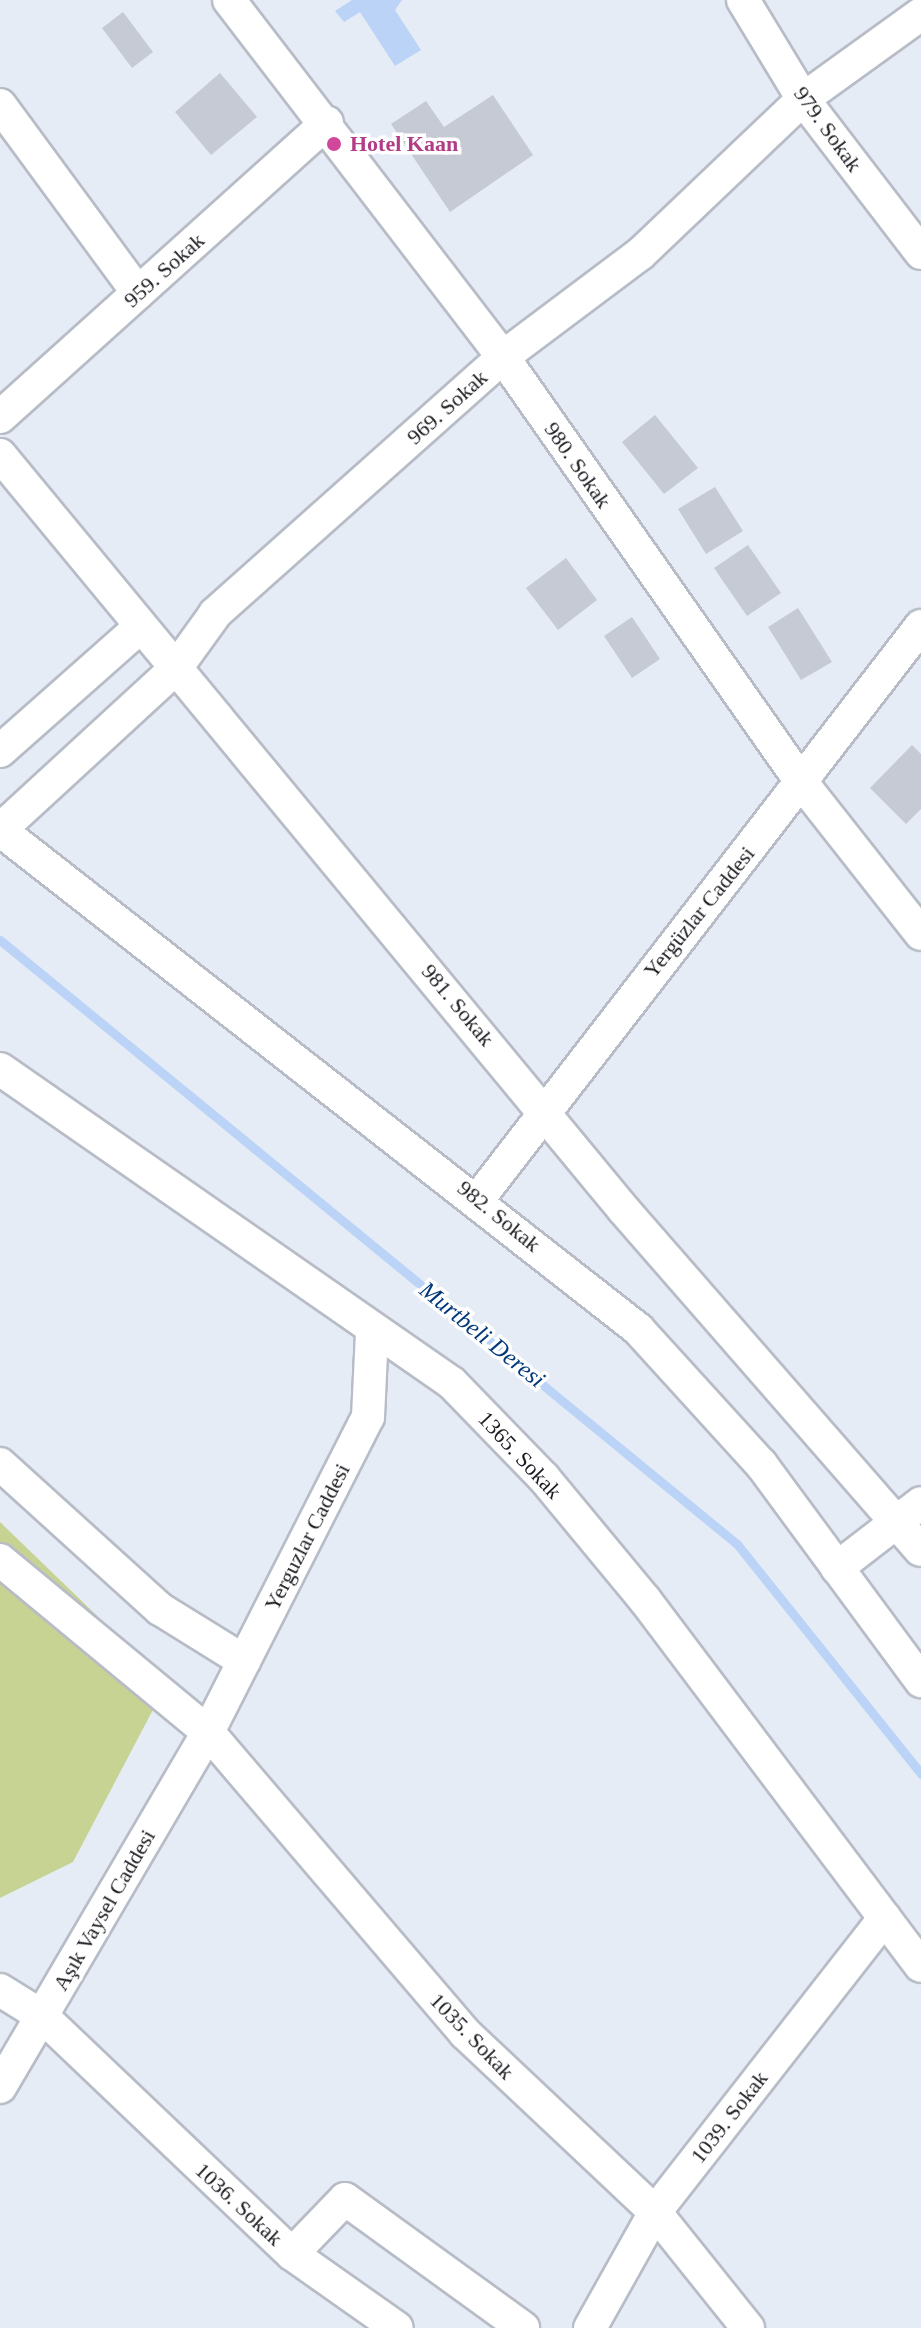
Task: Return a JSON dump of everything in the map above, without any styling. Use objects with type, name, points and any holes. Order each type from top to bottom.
[{"type":"street","name":"980. Sokak","points":[[229,0],[327,123],[503,357],[802,783],[920,930]]},
{"type":"street","name":"979. Sokak","points":[[743,0],[803,99],[921,253]]},
{"type":"street","name":"969. Sokak","points":[[0,830],[176,668],[215,614],[503,357],[640,254],[803,99],[921,14]]},
{"type":"street","points":[[0,105],[138,293]]},
{"type":"street","name":"959. Sokak","points":[[0,417],[327,123]]},
{"type":"street","name":"981. Sokak","points":[[0,455],[140,627],[546,1109],[624,1210],[909,1512],[921,1550]]},
{"type":"street","name":"Yergüzlar Caddesi","points":[[479,1198],[921,626]]},
{"type":"street","points":[[0,751],[140,627]]},
{"type":"street","name":"982. Sokak","points":[[0,830],[479,1198],[638,1329],[761,1464],[921,1681]]},
{"type":"street","name":"1365. Sokak","points":[[0,1069],[175,1186],[372,1333],[452,1383],[544,1478],[921,1966]]},
{"type":"street","name":"Yerguzlar Caddesi","points":[[208,1732],[368,1417],[372,1333]]},
{"type":"street","points":[[0,1464],[160,1609],[244,1661]]},
{"type":"street","points":[[837,1568],[909,1512]]},
{"type":"street","name":"1035. Sokak","points":[[0,1560],[208,1732],[465,2033],[655,2212],[748,2328]]},
{"type":"street","name":"Aşık Vaysel Caddesi","points":[[0,2087],[208,1732]]},
{"type":"street","name":"1039. Sokak","points":[[590,2328],[655,2212],[885,1918]]},
{"type":"street","name":"1036. Sokak","points":[[0,1990],[42,2016],[292,2254],[345,2199],[523,2328]]},
{"type":"street","points":[[292,2254],[397,2328]]},
{"type":"green space","points":[[0,1522],[121,1639],[156,1704],[73,1862],[0,1898]]},
{"type":"water","points":[[352,0],[402,0],[395,10],[421,50],[395,66],[360,12],[344,22],[335,11]]},
{"type":"building","points":[[123,12],[153,52],[132,68],[102,28]]},
{"type":"building","points":[[220,73],[257,117],[211,155],[175,112]]},
{"type":"building","points":[[493,95],[533,155],[450,212],[391,124],[426,101],[444,127]]},
{"type":"building","points":[[655,415],[698,468],[664,494],[622,442]]},
{"type":"building","points":[[715,487],[743,531],[706,554],[678,509]]},
{"type":"building","points":[[748,545],[781,593],[747,616],[714,568]]},
{"type":"building","points":[[566,558],[597,600],[558,630],[526,588]]},
{"type":"building","points":[[798,608],[832,662],[801,680],[768,627]]},
{"type":"building","points":[[632,617],[660,659],[632,678],[604,636]]},
{"type":"building","points":[[912,745],[921,754],[921,809],[906,824],[870,788]]},
{"type":"waterway","name":"Murtbeli Deresi","points":[[0,940],[737,1544],[921,1774]]},
{"type":"place","name":"Hotel Kaan","points":[[334,144]]}]
